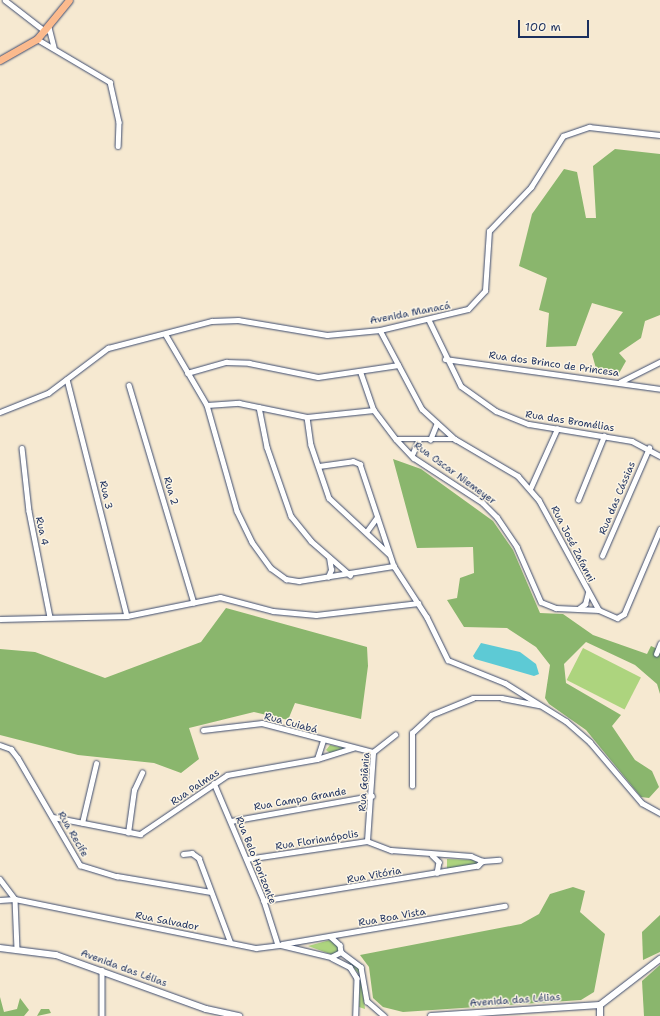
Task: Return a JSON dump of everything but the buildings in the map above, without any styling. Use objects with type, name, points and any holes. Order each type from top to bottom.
[{"type":"main road","points":[[0,60],[37,39],[47,29],[69,0]]},
{"type":"street","points":[[5,0],[47,29],[55,49]]},
{"type":"street","points":[[37,39],[110,82],[119,122],[118,146]]},
{"type":"street","name":"Avenida Manacá","points":[[0,412],[42,396],[108,348],[225,320],[316,335],[380,330],[429,320],[468,309],[480,300],[486,284],[487,235],[531,187],[563,136],[589,127],[660,135]]},
{"type":"street","name":"Rua das Bromélias","points":[[429,320],[445,359],[461,386],[486,405],[514,420],[557,429],[604,436],[649,448],[660,456]]},
{"type":"street","name":"Rua José Zafanni","points":[[380,330],[422,410],[455,439],[511,472],[530,488],[546,509],[588,593],[599,610]]},
{"type":"street","points":[[166,335],[207,406],[238,511],[258,552],[286,579],[350,575],[394,566]]},
{"type":"street","name":"Rua dos Brinco de Princesa","points":[[445,359],[619,382],[660,389]]},
{"type":"street","points":[[187,373],[215,364],[238,362],[310,376],[361,373],[398,365]]},
{"type":"street","points":[[619,382],[660,362]]},
{"type":"street","name":"Rua Oscar Niemeyer","points":[[361,373],[374,410],[396,439],[412,455],[484,503],[497,517],[518,546],[541,602],[556,608],[599,610]]},
{"type":"street","name":"Rua 3","points":[[67,379],[127,616]]},
{"type":"street","name":"Rua 2","points":[[129,385],[194,603]]},
{"type":"street","points":[[207,406],[228,402],[307,418],[374,410]]},
{"type":"street","points":[[258,407],[267,447],[288,511],[301,530],[350,575]]},
{"type":"street","points":[[307,418],[311,445],[329,498],[390,555]]},
{"type":"street","points":[[430,440],[437,423]]},
{"type":"street","points":[[530,488],[557,429]]},
{"type":"street","points":[[578,500],[604,436]]},
{"type":"street","points":[[396,439],[455,439]]},
{"type":"street","points":[[412,455],[419,439]]},
{"type":"street","name":"Rua 4","points":[[22,448],[29,512],[50,617]]},
{"type":"street","name":"Rua das Cássias","points":[[602,556],[649,448]]},
{"type":"street","points":[[319,466],[359,463],[394,566],[418,603],[450,662],[496,678],[542,706],[581,733],[642,803],[660,813]]},
{"type":"street","points":[[366,531],[377,517]]},
{"type":"street","points":[[599,610],[617,618],[626,612],[660,529]]},
{"type":"street","points":[[328,577],[331,567],[329,557]]},
{"type":"street","points":[[578,609],[585,604],[588,593]]},
{"type":"street","points":[[0,619],[127,616],[224,597],[273,611],[327,615],[418,603]]},
{"type":"street","points":[[656,654],[660,644]]},
{"type":"street","points":[[412,786],[412,733],[431,715],[473,698],[502,698],[542,706]]},
{"type":"street","name":"Rua Cuiabá","points":[[204,730],[262,723],[323,741],[373,752]]},
{"type":"street","name":"Rua Goiânia","points":[[367,841],[372,796],[373,752],[395,735]]},
{"type":"street","points":[[317,760],[323,741]]},
{"type":"street","name":"Rua Recife","points":[[0,745],[11,749],[18,758],[84,867],[211,892]]},
{"type":"street","name":"Rua Palmas","points":[[53,817],[128,833],[144,833],[214,784],[241,772],[317,760],[353,748]]},
{"type":"street","points":[[82,823],[96,764]]},
{"type":"street","points":[[128,833],[134,790],[142,773]]},
{"type":"street","name":"Rua Belo Horizonte","points":[[214,784],[247,859],[280,945]]},
{"type":"street","name":"Rua Campo Grande","points":[[231,821],[372,796]]},
{"type":"street","name":"Rua Florianópolis","points":[[247,859],[367,841],[391,850],[482,860]]},
{"type":"street","points":[[183,854],[197,855],[230,941]]},
{"type":"street","points":[[432,855],[439,862],[437,873]]},
{"type":"street","points":[[482,860],[499,860]]},
{"type":"street","name":"Rua Vitória","points":[[264,901],[478,866],[482,860]]},
{"type":"street","points":[[0,879],[15,898],[17,949]]},
{"type":"street","name":"Rua Salvador","points":[[0,900],[15,898],[230,941],[256,948],[280,945],[331,957],[347,964],[356,974],[359,984],[356,1016]]},
{"type":"street","name":"Rua Boa Vista","points":[[280,945],[505,906]]},
{"type":"street","points":[[331,937],[340,945],[342,952],[361,967],[368,1001],[384,1016]]},
{"type":"street","points":[[306,940],[306,951]]},
{"type":"street","name":"Avenida das Lélias","points":[[0,948],[56,955],[102,970],[206,1009],[239,1016]]},
{"type":"street","points":[[331,957],[342,952]]},
{"type":"street","points":[[600,1016],[600,1005],[660,959]]},
{"type":"street","points":[[102,970],[102,1016]]},
{"type":"street","name":"Avenida das Lélias","points":[[431,1016],[600,1005]]},
{"type":"green space","points":[[615,149],[660,154],[660,315],[645,321],[641,338],[619,353],[626,361],[617,377],[597,372],[592,354],[623,312],[592,303],[576,346],[546,347],[549,313],[539,310],[547,278],[519,266],[532,214],[564,169],[577,172],[586,218],[596,218],[593,166]]},
{"type":"green space","points":[[393,459],[421,469],[493,521],[513,550],[540,613],[563,614],[593,635],[647,654],[651,646],[660,650],[660,694],[657,684],[635,665],[586,642],[564,664],[566,683],[621,715],[612,726],[635,760],[652,771],[659,787],[649,798],[641,797],[586,730],[549,704],[545,698],[550,665],[536,647],[507,628],[464,627],[447,600],[457,598],[460,578],[474,573],[473,547],[417,548]]},
{"type":"green space","points":[[226,608],[367,647],[368,666],[361,719],[295,703],[288,720],[254,712],[189,728],[199,759],[181,773],[154,763],[78,755],[0,735],[0,649],[35,652],[105,678],[201,642]]},
{"type":"green space","points":[[583,648],[641,678],[625,710],[567,680]]},
{"type":"green space","points":[[330,745],[345,749],[330,753],[326,750]]},
{"type":"green space","points":[[447,859],[473,860],[479,864],[447,869]]},
{"type":"green space","points":[[573,887],[585,891],[580,912],[605,934],[594,992],[581,1000],[403,1012],[383,1007],[373,998],[369,967],[360,955],[521,924],[539,914],[550,894]]},
{"type":"green space","points":[[660,915],[660,952],[643,960],[642,932]]},
{"type":"green space","points":[[330,940],[336,942],[339,951],[333,955],[308,946]]},
{"type":"green space","points":[[342,955],[358,967],[361,973],[365,1009],[359,1007],[360,975]]},
{"type":"green space","points":[[660,965],[660,1016],[644,1016],[642,981]]},
{"type":"green space","points":[[0,997],[4,1012],[17,1009],[20,998],[29,1010],[24,1016],[0,1016]]},
{"type":"green space","points":[[41,1009],[49,1009],[51,1013],[37,1016]]},
{"type":"water","points":[[481,643],[520,652],[536,664],[539,674],[534,676],[475,659],[473,656]]}]
